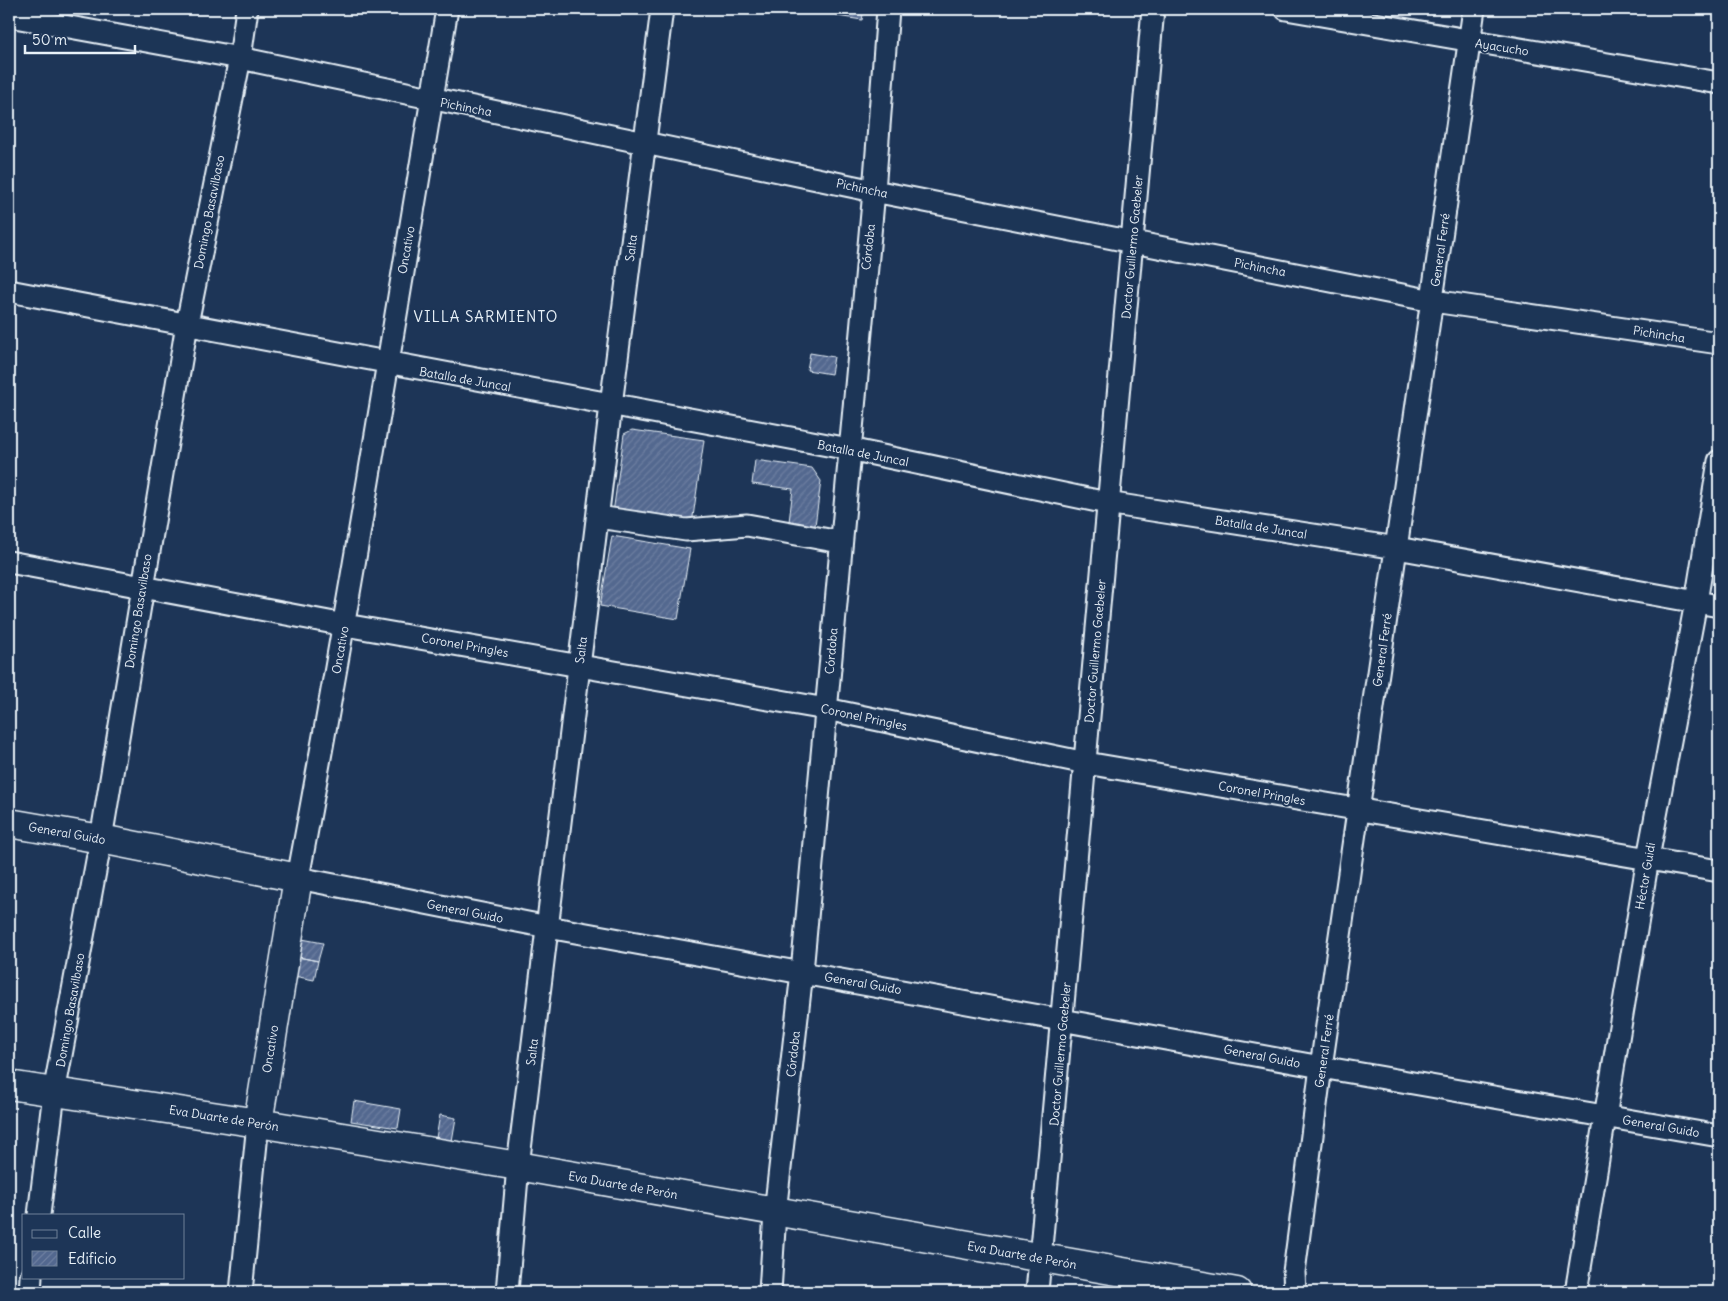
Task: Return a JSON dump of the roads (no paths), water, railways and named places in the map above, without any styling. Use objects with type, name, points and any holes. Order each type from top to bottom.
[{"type":"main road","name":"General Guido","points":[[9,823],[298,878]]},
{"type":"main road","name":"Oncativo","points":[[258,1123],[298,878]]},
{"type":"main road","name":"Eva Duarte de Perón","points":[[9,1085],[258,1123],[518,1166],[775,1213],[1236,1292]]},
{"type":"street","name":"Domingo Basavilbaso","points":[[39,1214],[54,1093],[101,839],[187,324],[240,58],[247,9]]},
{"type":"street","name":"Oncativo","points":[[298,878],[345,625],[386,364],[448,9]]},
{"type":"street","name":"Salta","points":[[507,1292],[518,1166],[611,405],[662,9]]},
{"type":"street","name":"Córdoba","points":[[770,1292],[775,1213],[802,972],[840,542],[874,191],[888,9]]},
{"type":"street","name":"Doctor Guillermo Gaebeler","points":[[1037,1292],[1153,9]]},
{"type":"street","name":"Ayacucho","points":[[1286,9],[1470,42],[1719,83]]},
{"type":"street","name":"General Ferré","points":[[1295,1292],[1294,1272],[1321,1067],[1360,810],[1474,9]]},
{"type":"street","name":"Pichincha","points":[[10,16],[240,58],[432,100],[874,191],[1433,301],[1719,343]]},
{"type":"street","name":"Batalla de Juncal","points":[[9,291],[386,364],[849,449],[1107,503],[1397,548],[1719,606]]},
{"type":"street","name":"Héctor Guidi","points":[[1576,1292],[1648,858],[1696,602],[1719,461]]},
{"type":"street","points":[[598,517],[686,530],[747,525],[840,542]]},
{"type":"street","name":"Coronel Pringles","points":[[9,562],[345,625],[579,664],[826,709],[1086,763],[1719,871]]},
{"type":"street","name":"General Guido","points":[[298,878],[548,927],[1063,1018],[1321,1067],[1719,1136]]},
{"type":"street","name":"Oncativo","points":[[241,1292],[258,1123]]},
{"type":"street","points":[[30,1292],[31,1278]]},
{"type":"district","name":"VILLA SARMIENTO","points":[[486,316]]}]
